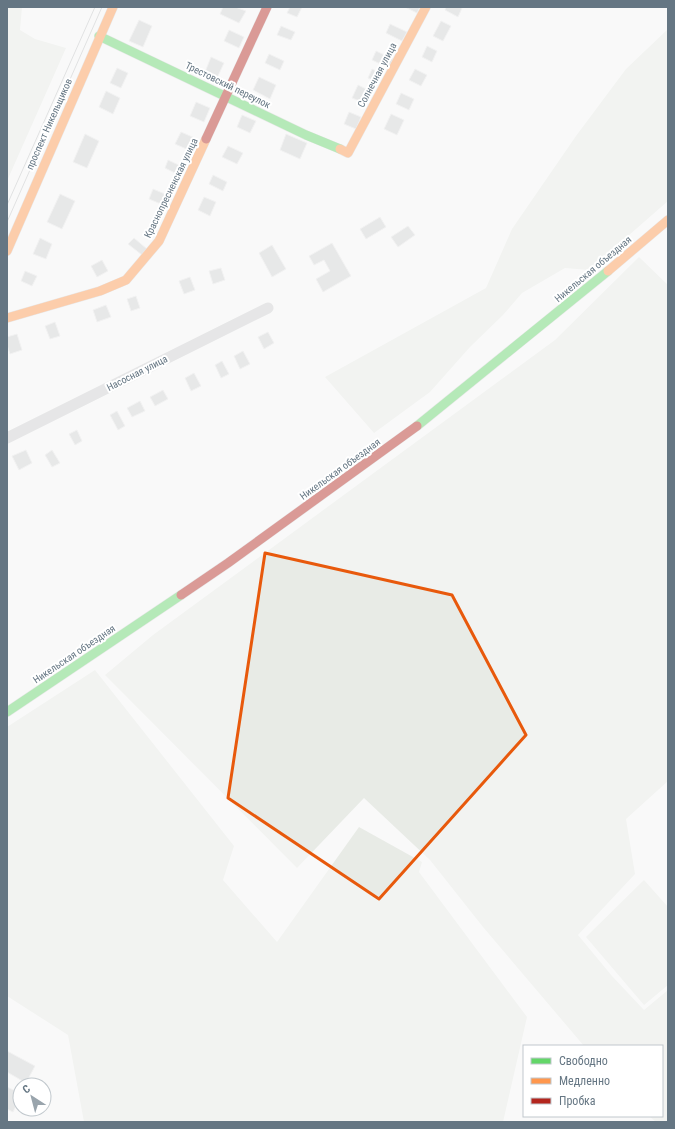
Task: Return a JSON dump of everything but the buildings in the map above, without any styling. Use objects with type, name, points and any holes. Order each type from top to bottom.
[{"type":"main road","name":"проспект Никельщиков","points":[[7,251],[113,7]]},
{"type":"main road","name":"Краснопресненская улица","points":[[7,318],[100,291],[126,280],[159,242],[267,7]]},
{"type":"main road","name":"Солнечная улица","points":[[348,153],[426,7]]},
{"type":"main road","name":"Трестовский переулок","points":[[100,36],[306,135],[348,153]]},
{"type":"main road","name":"Никельская объездная","points":[[7,712],[228,563],[424,421],[597,281],[668,220]]},
{"type":"street","name":"Насосная улица","points":[[7,438],[268,308]]},
{"type":"highlighted area","points":[[265,553],[452,595],[526,735],[379,899],[228,798]]},
{"type":"shaded area","points":[[7,7],[22,7],[20,30],[35,39],[66,48],[7,181]]},
{"type":"shaded area","points":[[668,29],[668,201],[589,270],[565,268],[522,293],[503,315],[470,347],[430,392],[374,433],[325,377],[486,288],[512,229],[576,136],[626,69]]},
{"type":"shaded area","points":[[639,257],[668,285],[668,781],[626,819],[635,874],[578,935],[612,976],[644,1010],[668,990],[668,1122],[656,1122],[650,1117],[663,1117],[663,1045],[583,1045],[483,927],[430,860],[364,798],[297,868],[105,675],[153,635],[555,340]]},
{"type":"shaded area","points":[[95,670],[234,846],[223,880],[277,942],[359,827],[422,862],[419,872],[527,1017],[503,1122],[84,1122],[68,1035],[7,996],[7,727]]},
{"type":"shaded area","points":[[644,880],[668,907],[668,985],[644,1005],[586,937]]},
{"type":"tram line","points":[[7,205],[95,7]]},
{"type":"tram line","points":[[7,222],[102,7]]},
{"type":"traffic: fast","points":[[99,36],[306,135],[340,149]]},
{"type":"traffic: fast","points":[[417,426],[608,271]]},
{"type":"traffic: fast","points":[[7,712],[181,595]]},
{"type":"traffic: slow","points":[[7,251],[113,7]]},
{"type":"traffic: slow","points":[[340,149],[348,153],[426,7]]},
{"type":"traffic: slow","points":[[7,318],[100,291],[126,280],[159,241],[206,139]]},
{"type":"traffic: slow","points":[[608,271],[668,220]]},
{"type":"traffic: jam","points":[[206,139],[267,7]]},
{"type":"traffic: jam","points":[[181,595],[228,563],[417,426]]}]
